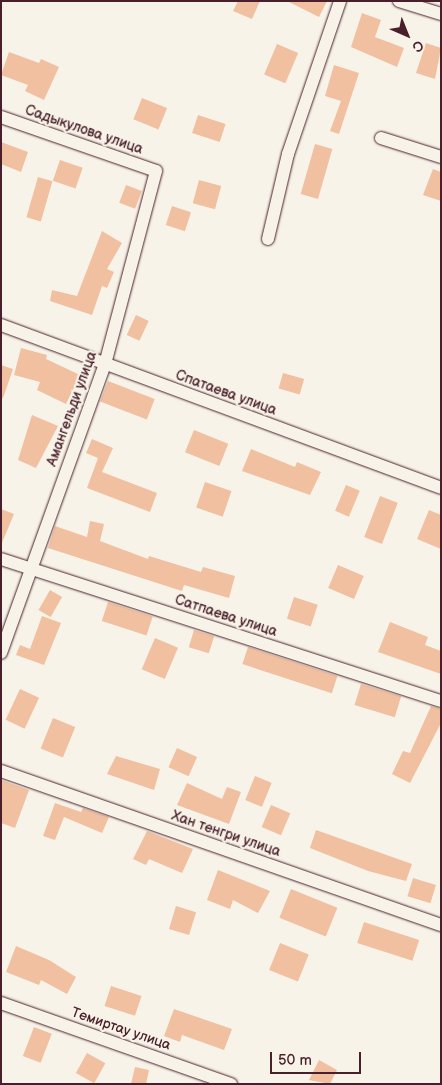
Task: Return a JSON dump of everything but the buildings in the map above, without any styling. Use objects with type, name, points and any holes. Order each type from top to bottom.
[{"type":"street","points":[[268,239],[288,154],[340,1]]},
{"type":"street","points":[[400,1],[441,14]]},
{"type":"street","name":"Садыкулова улица","points":[[1,117],[156,171]]},
{"type":"street","points":[[381,138],[441,157]]},
{"type":"street","name":"Амангельди улица","points":[[1,653],[29,568],[105,364],[156,171]]},
{"type":"street","name":"Спатаева улица","points":[[1,325],[441,488]]},
{"type":"street","name":"Сатпаева улица","points":[[1,558],[441,701]]},
{"type":"street","name":"Хан тенгри улица","points":[[1,771],[441,926]]},
{"type":"street","name":"Темиртау улица","points":[[1,1003],[231,1084]]}]
